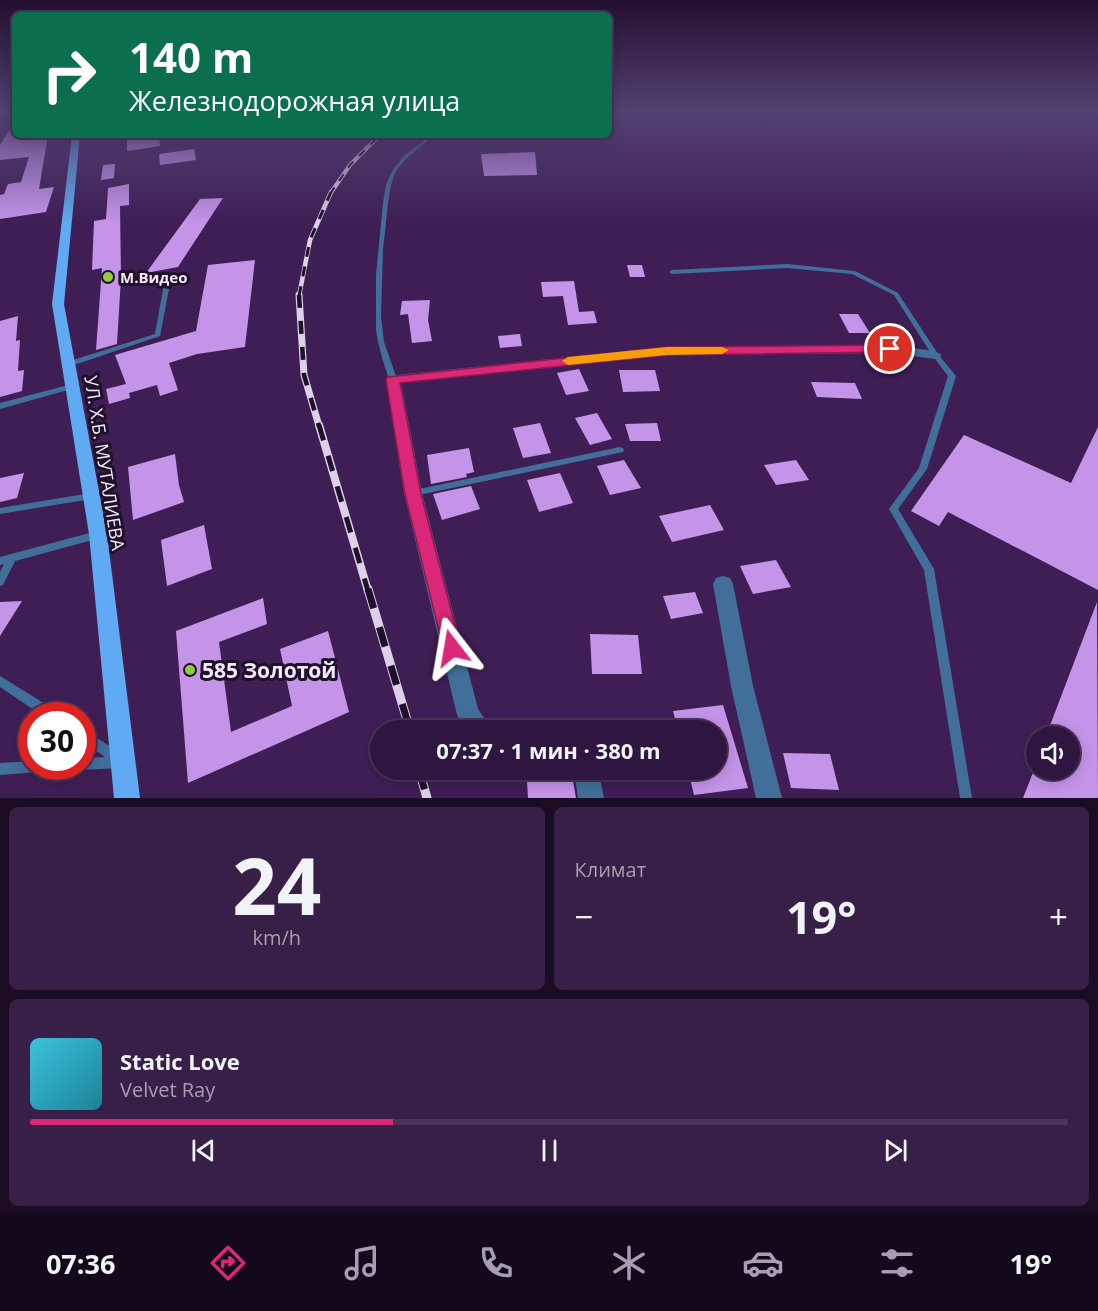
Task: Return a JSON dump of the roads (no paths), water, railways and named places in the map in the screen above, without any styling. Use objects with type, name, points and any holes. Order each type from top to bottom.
[{"type":"main road","name":"УЛ. Х.Б. МУТАЛИЕВА","points":[[74,149],[58,304],[98,534],[127,798]]},
{"type":"street","points":[[472,720],[468,715],[413,494],[393,380],[667,351],[890,349],[935,356]]},
{"type":"street","points":[[723,584],[742,686],[769,798]]},
{"type":"street","points":[[588,780],[591,798]]},
{"type":"lane","points":[[393,380],[379,332],[379,279],[385,210],[393,174],[416,149]]},
{"type":"lane","points":[[672,272],[787,266],[853,272],[896,294],[935,356],[952,376],[923,469],[893,509],[929,569],[966,798]]},
{"type":"lane","points":[[69,364],[158,335],[168,278]]},
{"type":"lane","points":[[0,406],[72,386]]},
{"type":"lane","points":[[413,494],[620,450]]},
{"type":"lane","points":[[0,511],[92,496]]},
{"type":"lane","points":[[0,561],[98,534]]},
{"type":"lane","points":[[0,582],[12,558]]},
{"type":"lane","points":[[0,681],[32,702]]},
{"type":"lane","points":[[96,743],[123,761]]},
{"type":"lane","points":[[96,763],[123,761]]},
{"type":"lane","points":[[0,769],[18,768]]},
{"type":"railway","points":[[330,194],[350,165],[366,149]]},
{"type":"railway","points":[[299,296],[310,240],[330,194]]},
{"type":"railway","points":[[299,296],[304,375],[319,426]]},
{"type":"railway","points":[[319,425],[368,591]]},
{"type":"railway","points":[[368,589],[407,720]]},
{"type":"railway","points":[[422,780],[427,798]]},
{"type":"place","name":"М.Видео","points":[[108,277]]},
{"type":"place","name":"585 Золотой","points":[[190,670]]}]
